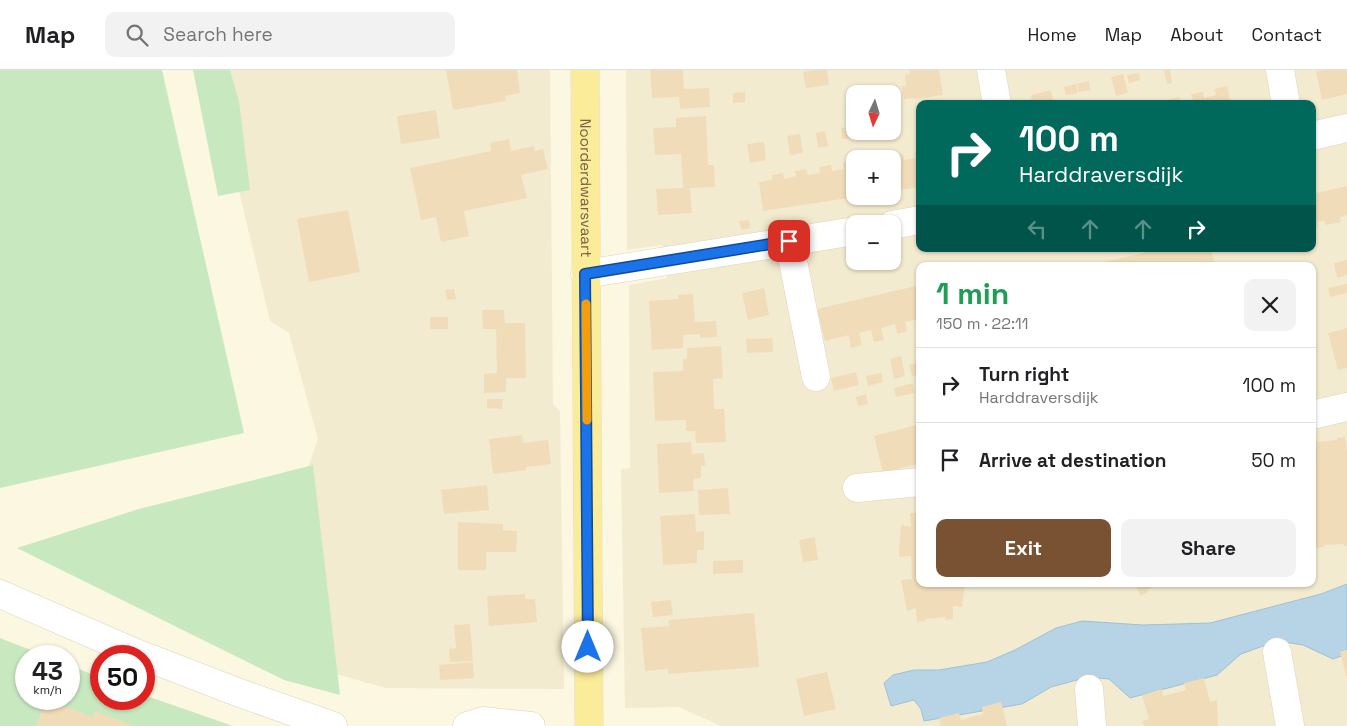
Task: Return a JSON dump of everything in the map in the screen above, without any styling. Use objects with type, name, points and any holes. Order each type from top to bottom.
[{"type":"main road","name":"Noorderdwarsvaart","points":[[585,70],[589,726]]},
{"type":"street","points":[[991,70],[995,100]]},
{"type":"street","points":[[1280,70],[1285,100]]},
{"type":"street","points":[[1316,135],[1347,128]]},
{"type":"street","points":[[901,223],[916,221]]},
{"type":"street","points":[[585,274],[846,232]]},
{"type":"street","points":[[789,241],[816,377]]},
{"type":"street","points":[[1316,414],[1347,407]]},
{"type":"street","points":[[857,488],[916,482]]},
{"type":"street","points":[[0,594],[118,645]]},
{"type":"street","points":[[1277,652],[1290,726]]},
{"type":"street","points":[[155,661],[333,726]]},
{"type":"street","points":[[1089,689],[1092,726]]},
{"type":"street","points":[[467,726],[483,721],[531,726]]},
{"type":"shaded area","points":[[210,70],[550,70],[553,404],[560,411],[564,689],[386,688],[318,669],[304,479],[318,439],[289,333],[270,321]]},
{"type":"shaded area","points":[[626,70],[1347,70],[1347,726],[721,726],[679,707],[625,708],[621,469],[630,468],[629,285],[667,278],[662,245],[627,250]]},
{"type":"green space","points":[[0,70],[162,70],[244,433],[0,488]]},
{"type":"green space","points":[[193,70],[230,70],[239,101],[250,190],[218,196]]},
{"type":"green space","points":[[313,465],[340,695],[284,680],[17,548],[139,509]]},
{"type":"green space","points":[[0,638],[18,645],[15,645],[15,710],[80,710],[80,669],[90,674],[90,710],[155,710],[155,699],[233,726],[0,726]]},
{"type":"water","points":[[1347,584],[1347,654],[1333,659],[1303,645],[1284,642],[1263,646],[1241,654],[1217,675],[1130,698],[1109,679],[1088,677],[1051,687],[1022,704],[924,721],[921,709],[914,700],[891,706],[884,683],[893,675],[914,670],[939,670],[987,662],[1015,650],[1056,628],[1082,621],[1143,625],[1210,623],[1321,594]]},
{"type":"building","points":[[446,70],[517,70],[520,93],[505,96],[506,101],[453,110]]},
{"type":"building","points":[[650,70],[683,70],[684,89],[709,88],[710,107],[680,109],[679,97],[652,98]]},
{"type":"building","points":[[827,70],[829,85],[806,88],[803,72]]},
{"type":"building","points":[[910,70],[939,70],[943,95],[904,99],[902,86],[906,86],[905,75],[910,74]]},
{"type":"building","points":[[1164,70],[1170,70],[1172,83],[1167,84]]},
{"type":"building","points":[[1347,70],[1347,94],[1322,100],[1316,72]]},
{"type":"building","points":[[1139,73],[1140,80],[1129,83],[1127,75]]},
{"type":"building","points":[[1123,74],[1128,93],[1116,96],[1111,77]]},
{"type":"building","points":[[1089,81],[1090,90],[1079,92],[1077,84]]},
{"type":"building","points":[[1076,84],[1078,93],[1066,95],[1064,87]]},
{"type":"building","points":[[1227,86],[1230,100],[1193,100],[1191,94],[1203,92],[1204,98],[1216,95],[1215,89]]},
{"type":"building","points":[[1051,90],[1053,100],[1032,100],[1031,95]]},
{"type":"building","points":[[745,92],[745,102],[733,103],[733,93]]},
{"type":"building","points":[[1179,97],[1180,100],[1168,100]]},
{"type":"building","points":[[436,110],[440,138],[401,144],[397,116]]},
{"type":"building","points":[[706,116],[708,165],[714,165],[715,187],[690,188],[692,213],[658,215],[656,189],[683,188],[681,154],[655,155],[653,128],[676,127],[676,118]]},
{"type":"building","points":[[846,127],[846,138],[842,139],[841,128]]},
{"type":"building","points":[[825,131],[828,146],[818,148],[816,133]]},
{"type":"building","points":[[800,134],[803,153],[790,155],[787,136]]},
{"type":"building","points":[[509,139],[511,151],[534,146],[535,151],[543,149],[548,169],[521,175],[527,198],[464,211],[469,236],[441,242],[436,217],[421,220],[410,168],[491,151],[490,143]]},
{"type":"building","points":[[764,142],[766,160],[750,163],[747,144]]},
{"type":"building","points":[[901,154],[903,154],[904,160],[916,158],[916,188],[901,190]]},
{"type":"building","points":[[846,162],[846,198],[763,211],[759,182],[772,180],[772,175],[783,173],[784,179],[796,176],[795,171],[806,169],[808,175],[820,173],[819,167],[831,165],[832,171],[844,169],[843,163]]},
{"type":"building","points":[[1347,186],[1347,215],[1340,217],[1341,222],[1326,225],[1324,221],[1317,222],[1318,227],[1316,227],[1316,193]]},
{"type":"building","points":[[348,210],[360,272],[309,282],[297,219]]},
{"type":"building","points":[[749,220],[750,228],[741,230],[739,221]]},
{"type":"building","points":[[1147,252],[1212,252],[1214,262],[1105,262]]},
{"type":"building","points":[[1347,260],[1347,275],[1337,278],[1334,263]]},
{"type":"building","points":[[1347,284],[1347,293],[1330,297],[1328,288]]},
{"type":"building","points":[[916,286],[916,320],[905,322],[907,331],[897,334],[895,324],[881,328],[884,340],[874,342],[871,330],[859,333],[862,345],[851,348],[849,335],[825,341],[817,309]]},
{"type":"building","points":[[764,288],[769,315],[748,320],[742,293]]},
{"type":"building","points":[[454,289],[456,299],[447,300],[445,290]]},
{"type":"building","points":[[693,294],[695,322],[716,321],[717,337],[700,338],[700,334],[683,335],[683,348],[652,350],[649,301],[678,299],[678,295]]},
{"type":"building","points":[[482,310],[504,310],[505,323],[525,323],[526,378],[506,378],[506,392],[484,393],[484,374],[497,373],[496,329],[483,329]]},
{"type":"building","points":[[430,317],[448,317],[448,329],[430,329]]},
{"type":"building","points":[[1347,328],[1347,368],[1338,370],[1328,333]]},
{"type":"building","points":[[772,338],[773,352],[747,353],[746,339]]},
{"type":"building","points":[[721,346],[723,378],[713,379],[714,409],[724,409],[726,442],[696,443],[695,431],[686,431],[686,420],[655,421],[653,372],[683,371],[683,359],[687,359],[687,348]]},
{"type":"building","points":[[901,356],[905,376],[894,379],[890,359]]},
{"type":"building","points":[[916,363],[916,376],[912,376],[909,365]]},
{"type":"building","points":[[856,372],[859,385],[834,391],[831,378]]},
{"type":"building","points":[[881,373],[883,382],[868,386],[866,376]]},
{"type":"building","points":[[913,383],[915,393],[896,397],[894,388]]},
{"type":"building","points":[[866,394],[868,404],[858,406],[856,397]]},
{"type":"building","points":[[487,399],[503,399],[502,409],[487,408]]},
{"type":"building","points":[[916,425],[916,464],[883,473],[874,436]]},
{"type":"building","points":[[522,435],[523,443],[548,440],[551,464],[526,467],[526,470],[493,474],[489,439]]},
{"type":"building","points":[[1345,437],[1347,450],[1347,546],[1344,546],[1344,544],[1324,545],[1324,547],[1316,548],[1316,439],[1317,442],[1337,440],[1337,438]]},
{"type":"building","points":[[691,442],[692,454],[704,453],[705,466],[701,466],[701,478],[693,479],[694,491],[659,493],[657,444]]},
{"type":"building","points":[[487,485],[489,510],[444,514],[441,490]]},
{"type":"building","points":[[728,488],[730,514],[699,515],[698,490]]},
{"type":"building","points":[[910,513],[916,513],[916,587],[965,587],[962,607],[953,606],[953,619],[945,620],[945,617],[925,619],[925,621],[917,622],[916,608],[907,611],[901,580],[912,579],[911,556],[899,557],[899,552],[901,525],[911,527]]},
{"type":"building","points":[[695,514],[696,532],[704,531],[704,550],[697,550],[697,563],[663,565],[660,516]]},
{"type":"building","points":[[458,522],[503,524],[503,530],[517,531],[516,552],[486,552],[486,570],[458,570]]},
{"type":"building","points":[[815,537],[818,560],[803,562],[799,540]]},
{"type":"building","points":[[743,560],[743,573],[713,574],[713,561]]},
{"type":"building","points":[[1136,587],[1154,587],[1147,590],[1148,592],[1141,596]]},
{"type":"building","points":[[525,594],[525,599],[535,599],[537,622],[489,626],[487,596]]},
{"type":"building","points":[[671,600],[673,615],[653,617],[651,602]]},
{"type":"building","points":[[754,613],[759,667],[668,674],[668,669],[645,671],[641,628],[669,626],[668,620]]},
{"type":"building","points":[[470,624],[473,661],[450,662],[449,649],[456,648],[454,625]]},
{"type":"building","points":[[1347,650],[1347,676],[1346,676],[1340,652]]},
{"type":"building","points":[[473,662],[474,678],[440,680],[439,665]]},
{"type":"building","points":[[827,672],[836,709],[804,716],[796,679]]},
{"type":"building","points":[[1204,678],[1210,702],[1217,700],[1218,726],[1144,726],[1142,721],[1149,719],[1142,695],[1162,689],[1163,696],[1186,690],[1184,683]]},
{"type":"building","points":[[1001,702],[1007,726],[941,726],[939,718],[959,713],[961,720],[983,714],[982,707]]},
{"type":"building","points":[[42,710],[74,710],[92,717],[95,711],[134,726],[36,726]]},
{"type":"slow traffic","points":[[586,304],[587,420]]},
{"type":"route","points":[[588,647],[585,274],[789,241]]}]
